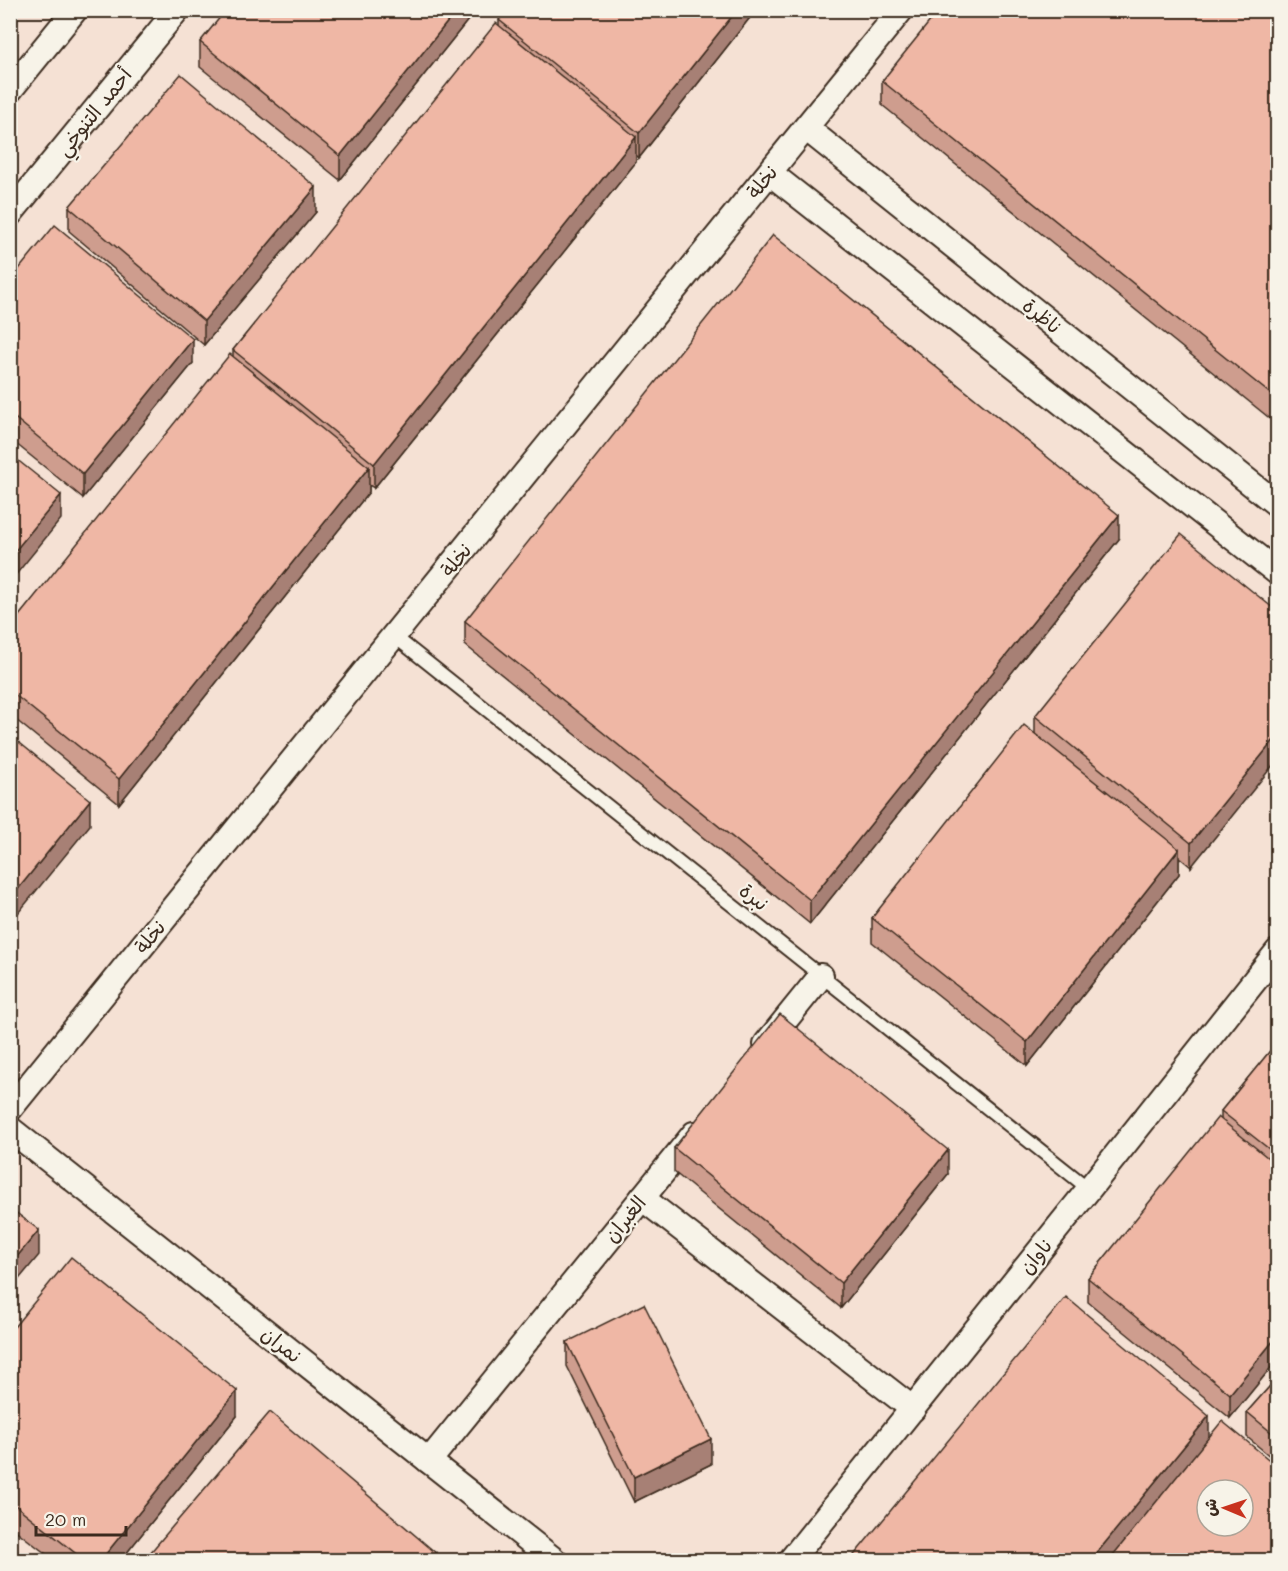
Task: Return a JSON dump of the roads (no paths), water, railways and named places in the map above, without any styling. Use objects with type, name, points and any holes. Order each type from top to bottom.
[{"type":"street","points":[[10,90],[75,10]]},
{"type":"street","name":"أحمد التنوخي","points":[[10,214],[177,10]]},
{"type":"street","name":"نخلة","points":[[10,1109],[902,10]]},
{"type":"street","name":"ناظرة","points":[[806,128],[1278,504]]},
{"type":"street","points":[[770,173],[1278,573]]},
{"type":"street","name":"ناوان","points":[[791,1560],[1278,951]]},
{"type":"street","points":[[754,1059],[821,976]]},
{"type":"street","name":"الغبران","points":[[429,1461],[709,1115]]},
{"type":"street","name":"نمران","points":[[10,1129],[554,1560]]},
{"type":"street","points":[[642,1198],[913,1409]]},
{"type":"lane","name":"نبرة","points":[[394,636],[1089,1189]]}]
